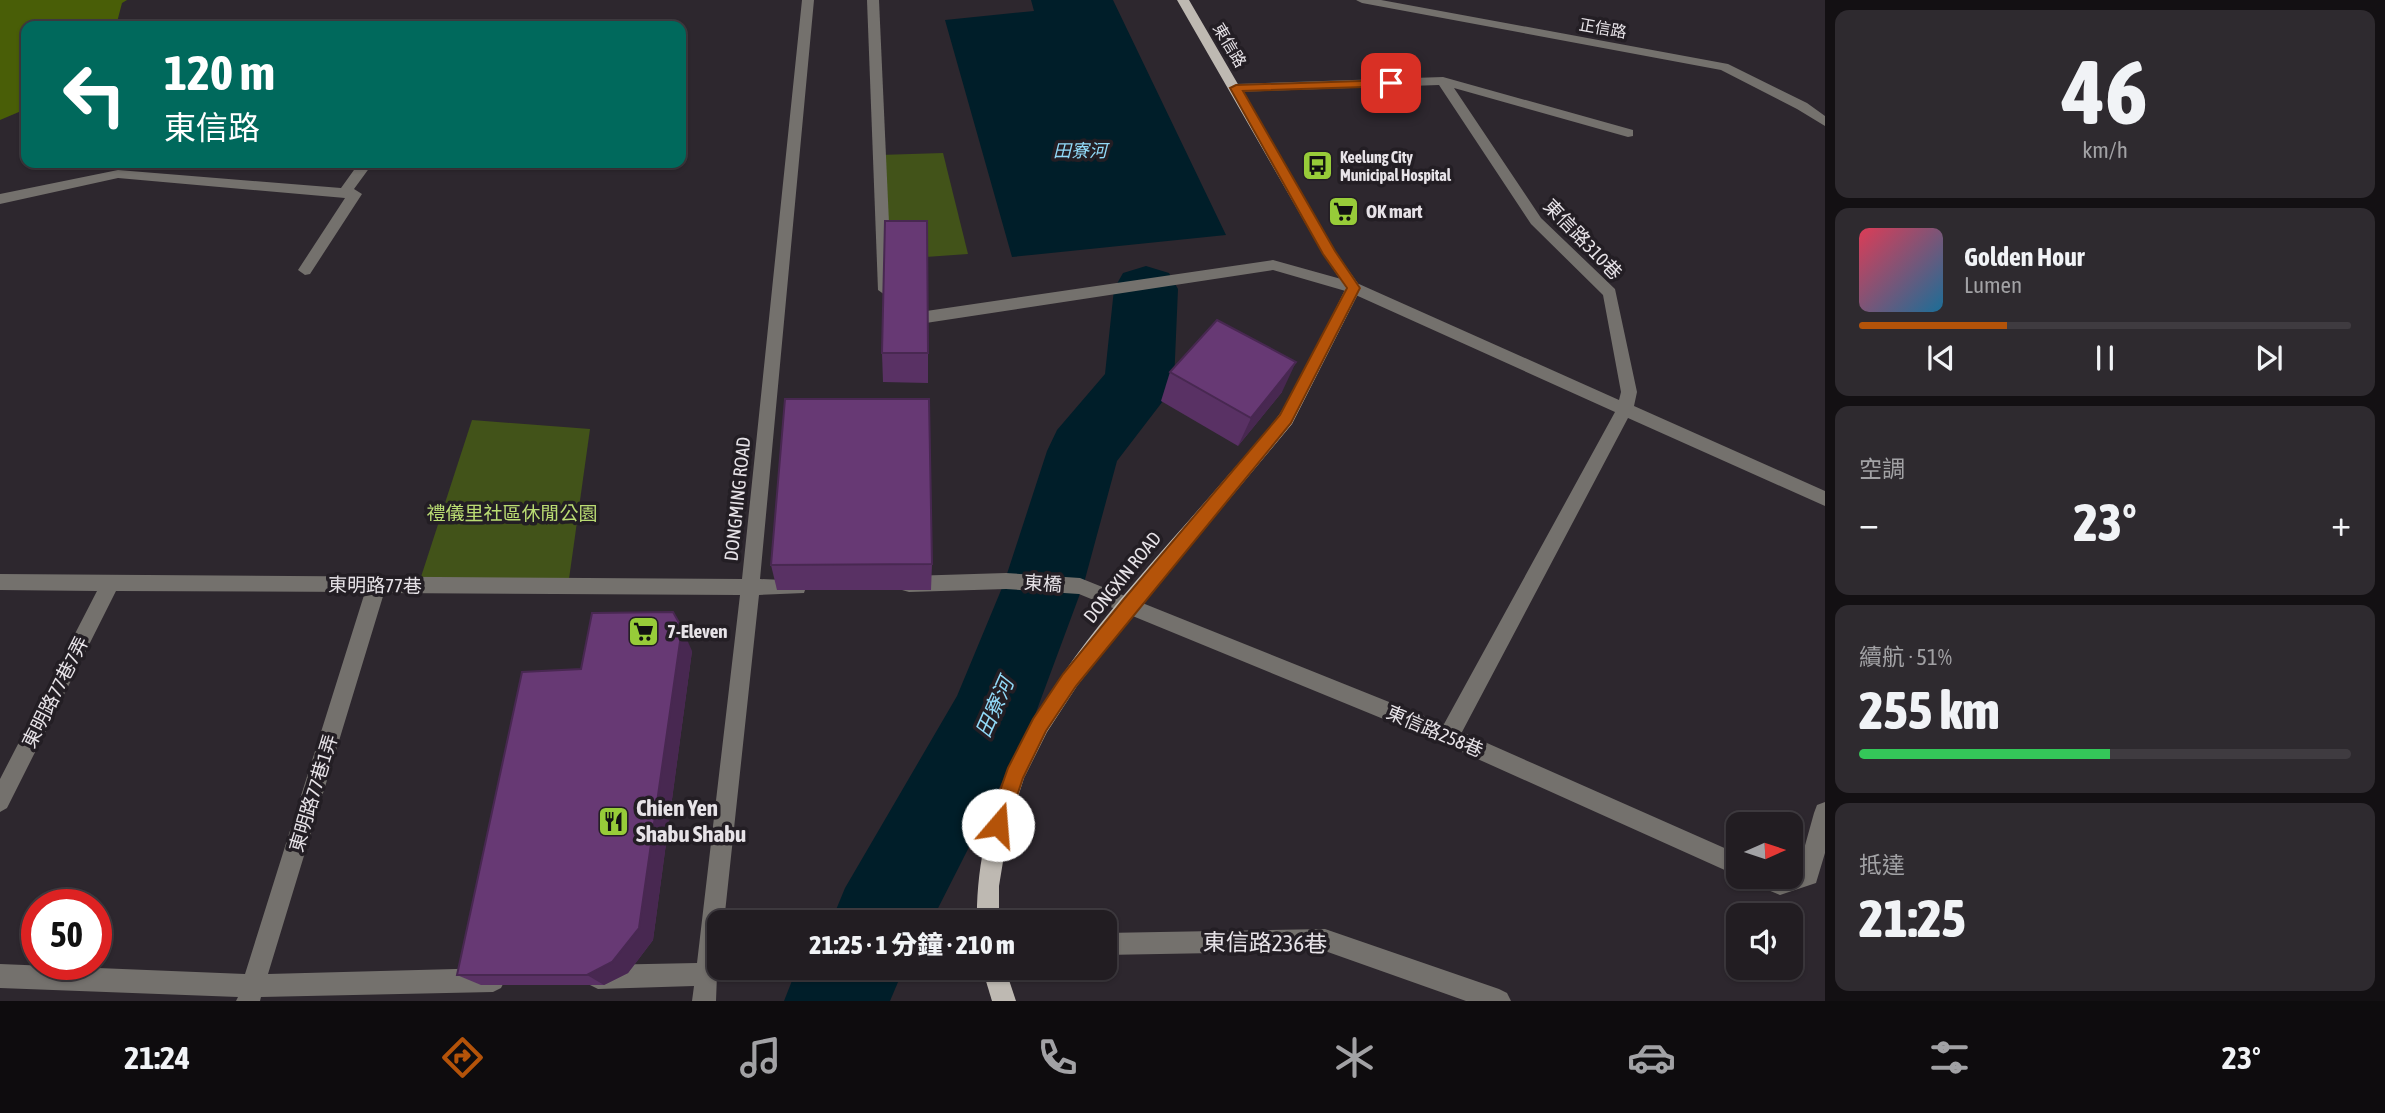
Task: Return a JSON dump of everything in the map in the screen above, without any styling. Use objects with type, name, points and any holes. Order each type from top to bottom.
[{"type":"main road","name":"東信路","points":[[1183,0],[1330,254],[1354,288]]},
{"type":"main road","name":"DONGXIN ROAD","points":[[988,910],[988,886],[998,825],[1014,775],[1040,725],[1070,680],[1130,604],[1286,419],[1354,288]]},
{"type":"main road","points":[[998,980],[1004,1001]]},
{"type":"street","name":"DONGMING ROAD","points":[[704,1001],[750,588],[808,0]]},
{"type":"street","points":[[873,0],[885,300]]},
{"type":"street","name":"正信路","points":[[1362,0],[1724,67],[1802,106],[1825,121]]},
{"type":"street","points":[[1236,88],[1443,81],[1628,133]]},
{"type":"street","name":"東信路310巷","points":[[1443,81],[1536,221],[1610,293],[1629,393],[1625,408],[1449,736]]},
{"type":"street","points":[[345,192],[362,168]]},
{"type":"street","points":[[0,199],[118,174],[355,194],[305,270]]},
{"type":"street","points":[[886,323],[1273,265],[1354,288],[1825,499]]},
{"type":"street","name":"東橋","points":[[885,584],[1006,581],[1080,586],[1130,604]]},
{"type":"street","name":"東明路77巷","points":[[0,582],[750,588],[817,586]]},
{"type":"street","name":"東明路77巷7弄","points":[[0,802],[111,582]]},
{"type":"street","name":"東明路77巷1弄","points":[[250,994],[377,585]]},
{"type":"street","name":"東信路258巷","points":[[1130,604],[1449,736],[1726,860]]},
{"type":"street","points":[[1803,877],[1808,875],[1825,813]]},
{"type":"street","name":"東信路236巷","points":[[1117,944],[1325,940],[1499,1001]]},
{"type":"street","points":[[569,978],[706,974]]},
{"type":"street","points":[[0,976],[250,994],[514,979]]},
{"type":"green space","points":[[0,0],[127,0],[122,3],[117,21],[21,21],[21,111],[0,120]]},
{"type":"green space","points":[[943,153],[968,254],[883,260],[879,155]]},
{"type":"green space","name":"禮儀里社區休閒公園","points":[[472,420],[590,429],[569,579],[419,583]]},
{"type":"water","name":"田寮河","points":[[1031,0],[1113,0],[1226,235],[1012,257],[945,20],[1034,11]]},
{"type":"building","points":[[885,221],[927,221],[928,353],[882,353]]},
{"type":"building","points":[[1217,320],[1296,362],[1251,418],[1170,372]]},
{"type":"building","points":[[785,399],[929,399],[932,564],[771,565]]},
{"type":"building","points":[[673,612],[682,628],[639,928],[612,962],[587,975],[457,975],[522,672],[581,669],[592,613]]},
{"type":"waterway","name":"田寮河","points":[[886,910],[989,723],[1044,583],[1083,451],[1139,382],[1146,289]]},
{"type":"waterway","name":"田寮河","points":[[834,1001],[847,980]]},
{"type":"place","name":"Keelung City Municipal Hospital","points":[[1317,166]]},
{"type":"place","name":"OK mart","points":[[1343,211]]},
{"type":"place","name":"7-Eleven","points":[[644,631]]},
{"type":"place","name":"Chien Yen Shabu Shabu","points":[[613,821]]},
{"type":"route","points":[[998,825],[1014,775],[1040,725],[1070,680],[1130,604],[1286,419],[1354,288],[1330,254],[1236,88],[1391,83]]}]
